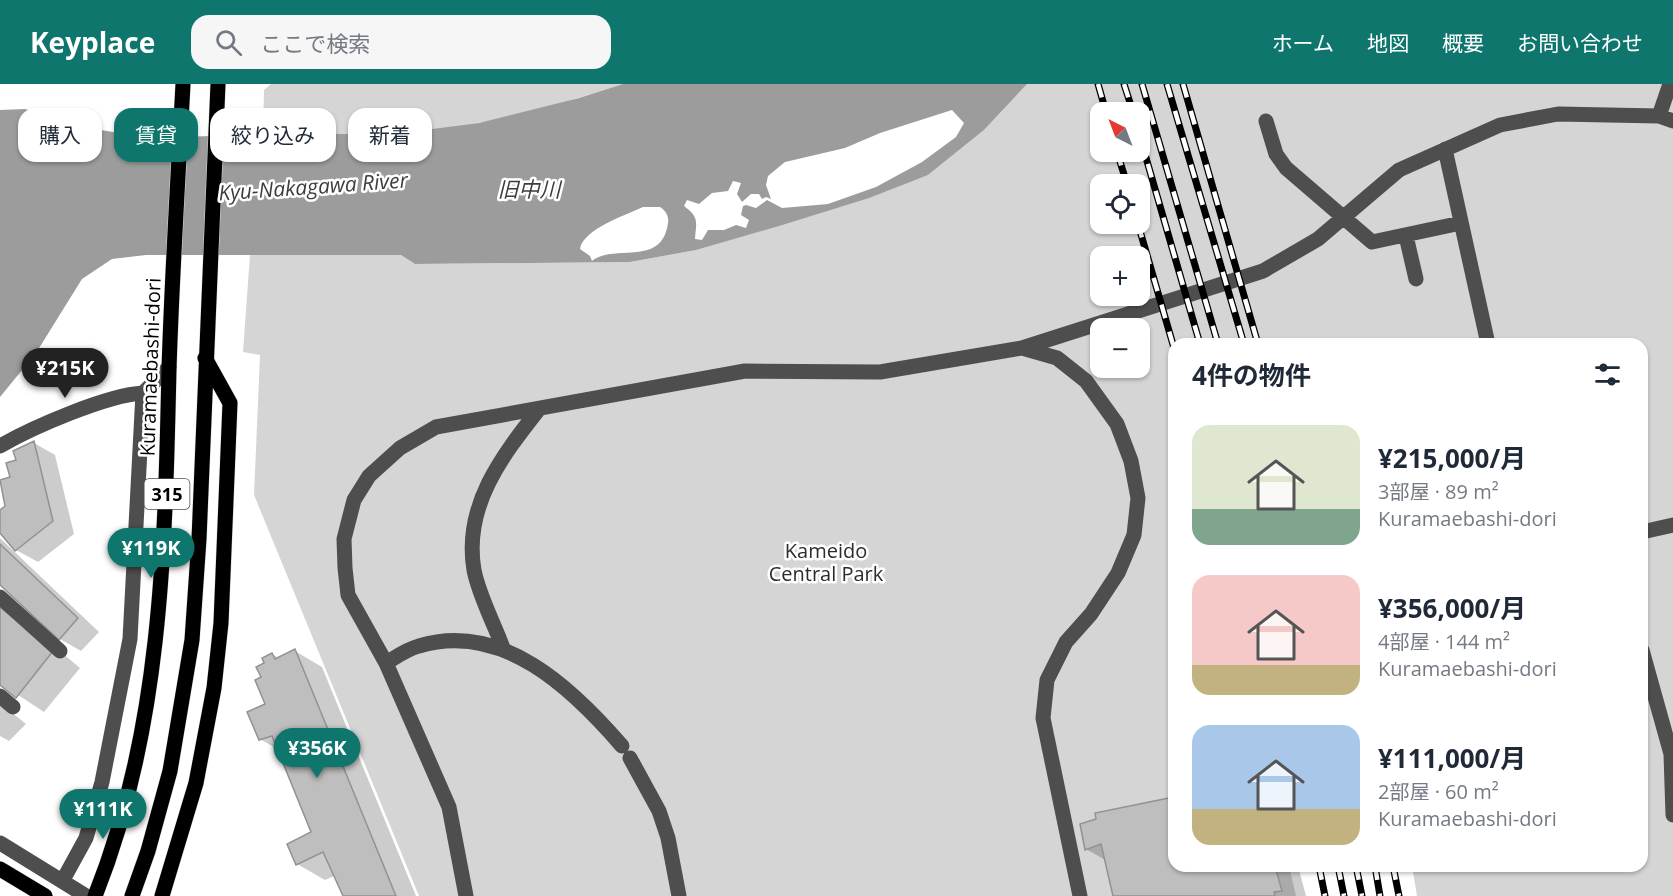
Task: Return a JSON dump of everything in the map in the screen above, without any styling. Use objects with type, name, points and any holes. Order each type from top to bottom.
[{"type":"main road","name":"Kuramaebashi-dori","points":[[95,896],[124,810],[155,654],[167,490],[169,367],[183,84]]},
{"type":"main road","name":"315","points":[[132,896],[148,851],[170,771],[192,640],[199,539],[218,84]]},
{"type":"main road","points":[[162,896],[196,783],[212,699],[221,623],[230,403],[205,358]]},
{"type":"main road","points":[[0,869],[45,896]]},
{"type":"street","points":[[466,896],[449,807],[386,663],[348,595],[344,539],[354,500],[369,476],[400,448],[436,428],[745,371],[880,372],[1022,348],[1263,271],[1318,239],[1400,170],[1500,125],[1558,114],[1666,118],[1670,84]]},
{"type":"street","points":[[1266,121],[1276,154],[1286,168],[1372,242],[1461,223]]},
{"type":"street","points":[[1445,149],[1487,338]]},
{"type":"street","points":[[1406,236],[1416,279]]},
{"type":"street","points":[[1022,348],[1057,358],[1086,381],[1117,424],[1131,461],[1138,498],[1134,535],[1118,573],[1090,614],[1066,642],[1047,680],[1043,718],[1080,896]]},
{"type":"street","points":[[63,880],[86,838],[102,782],[130,639],[143,393],[169,367]]},
{"type":"street","points":[[0,446],[105,400],[124,394],[143,393]]},
{"type":"street","points":[[503,648],[474,571],[472,536],[479,503],[490,478],[507,450],[539,409]]},
{"type":"street","points":[[1648,530],[1673,525]]},
{"type":"street","points":[[0,597],[60,651]]},
{"type":"street","points":[[386,663],[418,646],[456,641],[503,648],[545,673],[587,705],[626,752],[659,811],[668,838],[679,896]]},
{"type":"street","points":[[1648,672],[1671,754],[1673,815]]},
{"type":"street","points":[[0,696],[13,707]]},
{"type":"street","points":[[0,843],[86,896]]},
{"type":"green space","points":[[271,84],[623,84],[536,110],[432,130],[432,108],[348,108],[348,136],[336,135],[336,108],[264,108],[264,90]]},
{"type":"green space","name":"Kameido Central Park","points":[[1027,84],[1673,84],[1673,896],[1417,896],[1413,872],[1648,872],[1648,338],[1168,338],[1168,872],[1290,872],[1296,896],[419,896],[254,495],[260,355],[243,352],[250,255],[401,255],[415,264],[630,262],[696,250],[928,175],[984,130]]},
{"type":"water","name":"旧中川","points":[[623,84],[1027,84],[984,130],[928,175],[869,198],[696,250],[630,262],[415,264],[401,255],[146,255],[112,259],[82,279],[36,353],[0,397],[0,110],[18,109],[18,162],[102,162],[102,130],[114,132],[114,162],[198,162],[198,136],[210,136],[210,162],[336,162],[336,134],[348,134],[348,162],[432,162],[432,129],[479,123],[579,98]],"holes":[[[952,110],[964,123],[956,137],[922,162],[876,187],[828,204],[782,208],[767,200],[756,208],[746,205],[743,206],[741,215],[749,220],[746,228],[736,225],[724,230],[708,230],[702,240],[695,239],[696,221],[693,214],[684,206],[687,200],[699,204],[712,193],[728,191],[733,181],[741,183],[737,194],[742,202],[751,194],[759,194],[762,199],[766,197],[771,199],[766,185],[768,176],[785,162],[845,148],[880,133]],[[643,207],[660,207],[665,212],[668,223],[664,237],[657,245],[647,250],[601,256],[592,261],[590,256],[580,249],[589,235],[616,219]]]},
{"type":"building","points":[[34,441],[53,521],[15,551],[0,533],[0,510],[5,506],[0,480],[10,477],[6,463],[16,460],[13,451]]},
{"type":"building","points":[[0,544],[78,618],[59,640],[0,585]]},
{"type":"building","points":[[0,607],[53,651],[16,698],[0,685]]},
{"type":"building","points":[[295,649],[396,896],[343,896],[323,852],[296,865],[287,844],[311,832],[272,736],[259,740],[247,712],[265,704],[255,680],[261,677],[256,667],[264,663],[262,658],[272,653],[275,659]]},
{"type":"building","points":[[1168,798],[1168,872],[1277,872],[1282,891],[1274,892],[1275,896],[1113,896],[1101,844],[1085,850],[1080,824],[1096,819],[1095,813]]},
{"type":"railway","points":[[1098,84],[1103,102]]},
{"type":"railway","points":[[1124,84],[1130,102]]},
{"type":"railway","points":[[1142,84],[1216,338]]},
{"type":"railway","points":[[1167,84],[1242,338]]},
{"type":"railway","points":[[1183,84],[1256,338]]},
{"type":"railway","points":[[1120,162],[1124,174]]},
{"type":"railway","points":[[1147,162],[1198,338]]},
{"type":"railway","points":[[1141,234],[1171,338]]},
{"type":"railway","points":[[1320,872],[1325,896]]},
{"type":"railway","points":[[1339,872],[1344,896]]},
{"type":"railway","points":[[1357,872],[1362,896]]},
{"type":"railway","points":[[1376,872],[1380,896]]},
{"type":"railway","points":[[1394,872],[1399,896]]},
{"type":"water label","name":"Kyu-Nakagawa River","points":[[313,186]]}]
